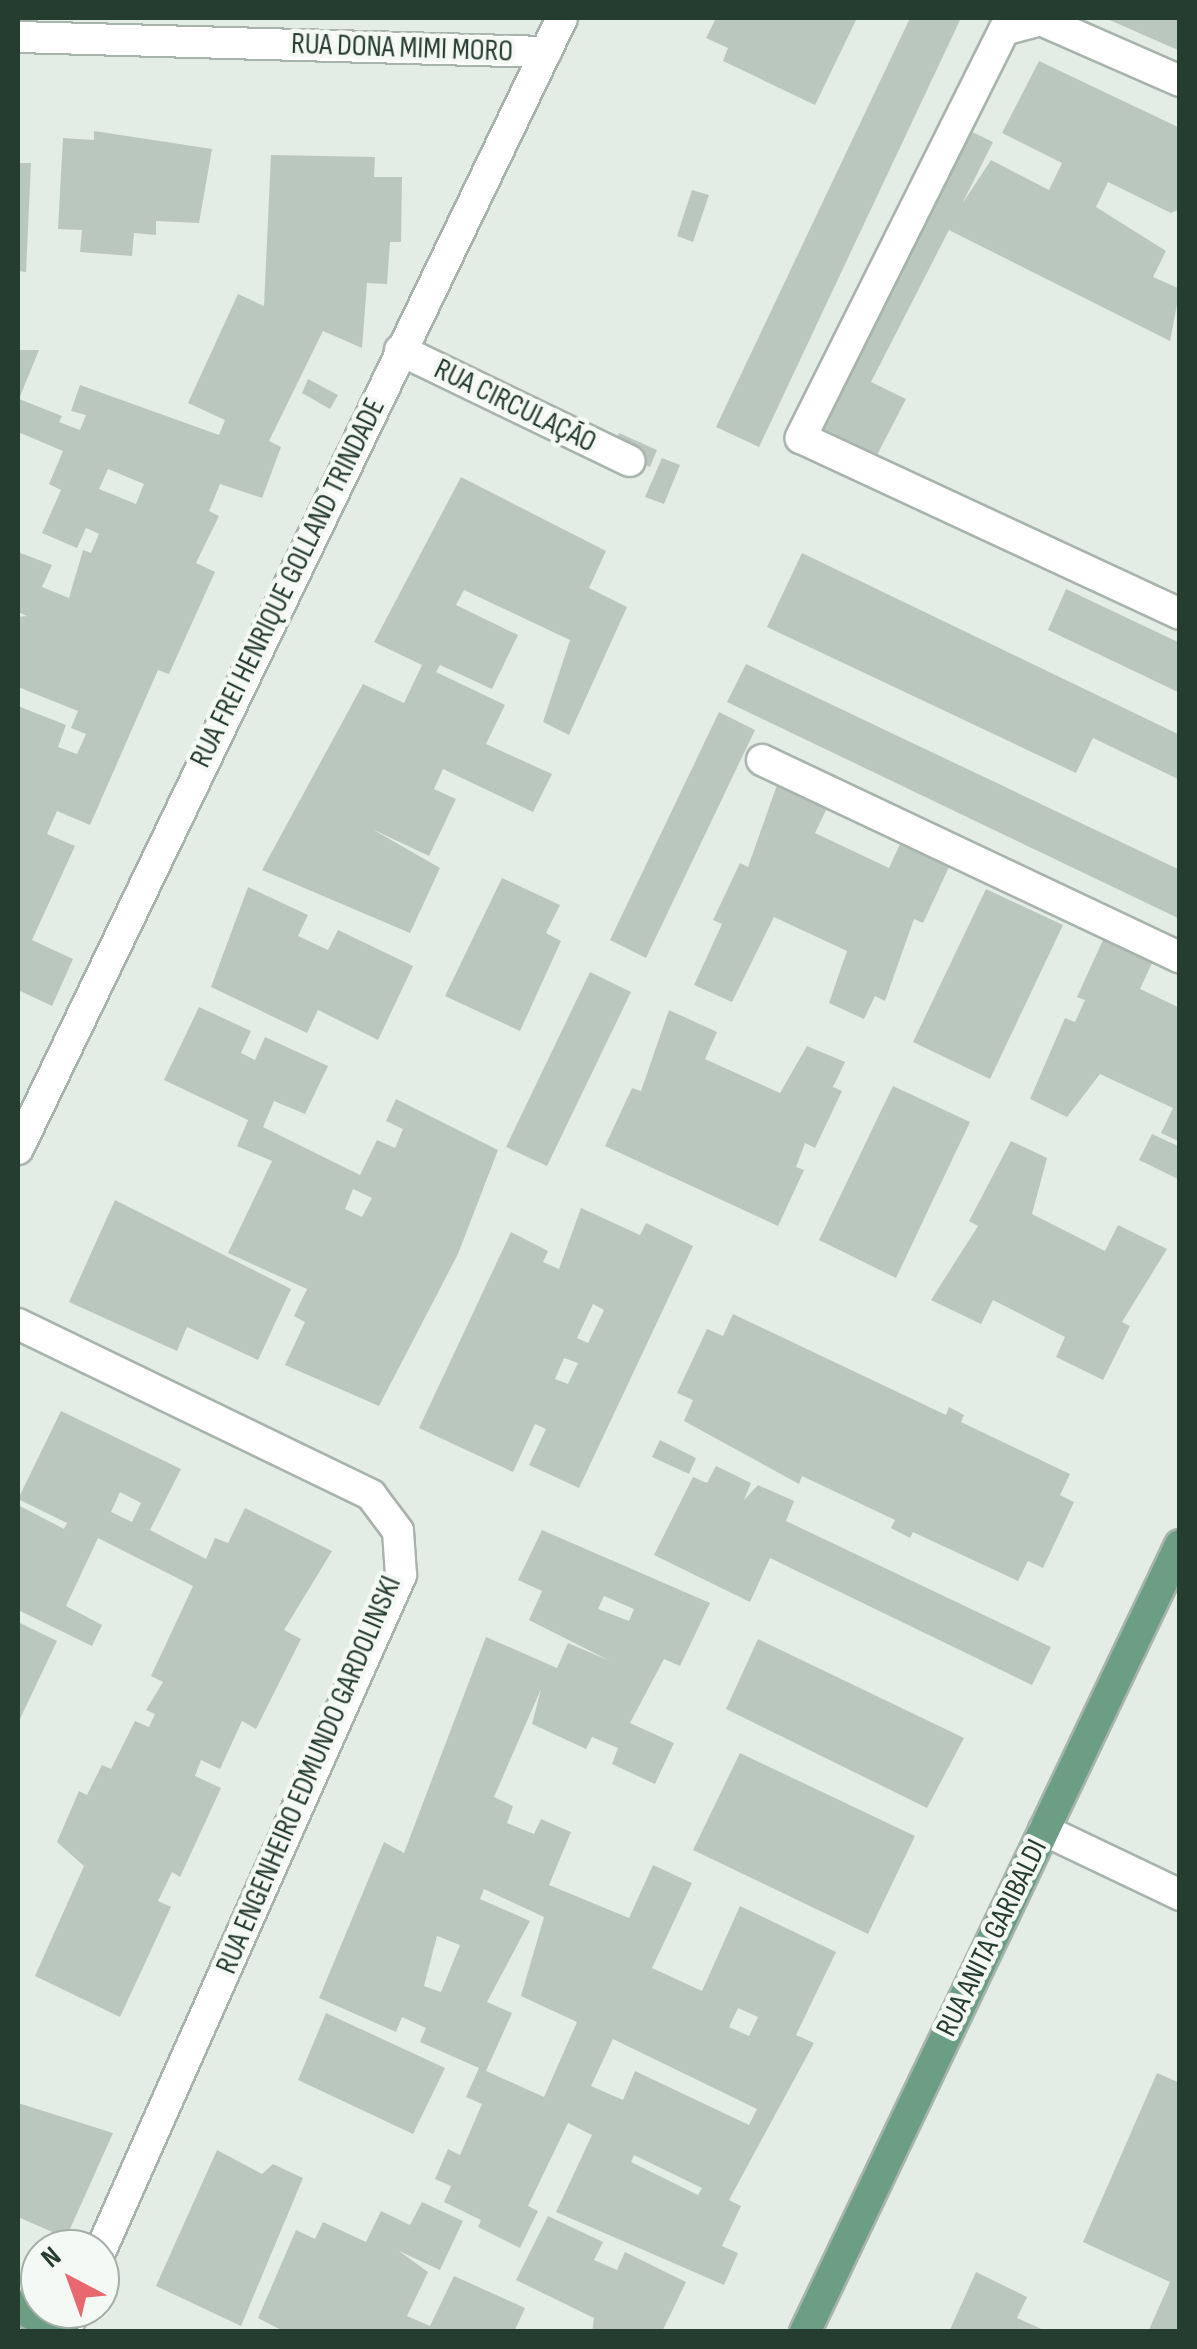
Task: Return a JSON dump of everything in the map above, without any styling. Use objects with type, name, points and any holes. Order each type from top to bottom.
[{"type":"main road","name":"RUA ANITA GARIBALDI","points":[[804,2332],[1180,1545]]},
{"type":"main road","points":[[18,2308],[64,2332]]},
{"type":"street","name":"RUA FREI HENRIQUE GOLLAND TRINDADE","points":[[18,1149],[562,18]]},
{"type":"street","points":[[1180,81],[1041,20],[1004,30],[801,438],[1180,614]]},
{"type":"street","name":"RUA DONA MIMI MORO","points":[[18,37],[546,52]]},
{"type":"street","name":"RUA CIRCULAÇÃO","points":[[400,350],[630,462]]},
{"type":"street","points":[[762,760],[1180,958]]},
{"type":"street","name":"RUA ENGENHEIRO EDMUNDO GARDOLINSKI","points":[[18,1324],[372,1494],[398,1531],[401,1575],[110,2229]]},
{"type":"street","points":[[1044,1830],[1180,1895]]},
{"type":"building","points":[[716,18],[857,18],[815,105],[723,61],[728,48],[706,38]]},
{"type":"building","points":[[910,18],[961,18],[759,447],[716,427]]},
{"type":"building","points":[[1105,18],[1180,18],[1180,51]]},
{"type":"building","points":[[1039,61],[1180,128],[1180,209],[1171,213],[1108,182],[1096,207],[1166,251],[1153,277],[1180,289],[1170,341],[949,230],[871,382],[906,399],[876,457],[811,424],[962,127],[993,142],[962,204],[991,160],[1049,190],[1062,163],[1002,133]]},
{"type":"building","points":[[94,131],[212,149],[199,223],[156,221],[156,235],[134,233],[132,256],[80,252],[82,230],[58,229],[63,138],[94,140]]},
{"type":"building","points":[[271,155],[375,157],[374,177],[402,177],[401,242],[390,242],[387,284],[367,283],[362,348],[323,331],[269,441],[281,447],[262,498],[220,484],[209,511],[219,516],[196,563],[215,572],[169,674],[158,670],[90,825],[57,811],[47,834],[75,846],[32,940],[73,959],[52,1006],[18,990],[18,706],[66,725],[58,747],[77,754],[86,734],[71,728],[78,711],[18,687],[18,617],[27,616],[18,612],[18,552],[52,565],[42,587],[69,598],[83,550],[91,553],[99,534],[86,528],[77,548],[42,533],[61,490],[49,484],[63,451],[18,432],[18,350],[39,350],[19,399],[62,416],[59,422],[80,430],[86,415],[71,411],[80,385],[219,435],[225,420],[188,403],[238,294],[264,306]],"holes":[[[108,469],[144,484],[136,504],[99,489]]]},
{"type":"building","points":[[18,163],[31,163],[26,272],[18,271]]},
{"type":"building","points":[[692,190],[709,195],[693,242],[677,236]]},
{"type":"building","points":[[308,379],[338,395],[330,409],[302,393]]},
{"type":"building","points":[[619,433],[657,450],[650,467],[611,450]]},
{"type":"building","points":[[662,458],[680,465],[664,504],[645,497]]},
{"type":"building","points":[[461,477],[606,551],[589,588],[627,607],[569,735],[543,722],[570,640],[464,590],[456,605],[518,635],[492,689],[440,665],[436,672],[505,705],[486,744],[552,774],[533,812],[443,769],[434,789],[456,799],[429,856],[372,829],[440,868],[410,933],[262,870],[363,684],[404,703],[422,665],[374,642]]},
{"type":"building","points":[[802,553],[1180,735],[1180,780],[1093,738],[1076,773],[767,627]]},
{"type":"building","points":[[1066,589],[1180,643],[1180,693],[1048,630]]},
{"type":"building","points":[[746,664],[1180,870],[1180,919],[727,702]]},
{"type":"building","points":[[719,712],[755,730],[646,958],[610,940]]},
{"type":"building","points":[[777,785],[827,808],[815,833],[889,868],[900,844],[949,867],[923,923],[914,919],[885,1001],[875,996],[864,1019],[829,1003],[847,951],[774,917],[732,1002],[694,985],[722,924],[713,920],[740,863],[748,867]]},
{"type":"building","points":[[502,878],[560,905],[546,933],[561,941],[520,1031],[445,996]]},
{"type":"building","points":[[248,887],[308,915],[298,936],[328,950],[338,930],[413,966],[378,1040],[318,1010],[307,1033],[211,987]]},
{"type":"building","points":[[986,889],[1063,925],[990,1079],[913,1042]]},
{"type":"building","points":[[1103,940],[1152,963],[1140,989],[1180,1008],[1180,1142],[1161,1133],[1173,1108],[1100,1074],[1067,1117],[1030,1099],[1065,1018],[1075,1022],[1085,1000],[1077,997]]},
{"type":"building","points":[[590,972],[631,992],[547,1166],[506,1147]]},
{"type":"building","points":[[199,1007],[251,1031],[241,1053],[255,1060],[265,1037],[328,1066],[305,1114],[274,1101],[263,1127],[360,1175],[377,1140],[395,1148],[403,1129],[386,1121],[396,1099],[498,1150],[458,1254],[379,1406],[285,1365],[305,1322],[294,1316],[307,1289],[228,1253],[272,1161],[237,1146],[248,1120],[164,1080]],"holes":[[[353,1189],[372,1198],[362,1217],[345,1209]]]},
{"type":"building","points":[[669,1010],[717,1032],[705,1059],[780,1093],[807,1046],[845,1062],[833,1087],[842,1091],[815,1148],[805,1143],[796,1167],[804,1170],[778,1226],[605,1146],[632,1088],[641,1091]]},
{"type":"building","points":[[893,1086],[970,1122],[896,1278],[819,1240]]},
{"type":"building","points":[[1152,1134],[1180,1147],[1180,1180],[1139,1160]]},
{"type":"building","points":[[1011,1141],[1047,1158],[1032,1214],[1105,1251],[1118,1225],[1167,1249],[1122,1322],[1130,1326],[1103,1380],[1056,1357],[1065,1337],[993,1300],[981,1324],[931,1300],[978,1226],[969,1221]]},
{"type":"building","points":[[115,1200],[291,1289],[258,1360],[187,1327],[177,1351],[69,1302]]},
{"type":"building","points":[[581,1208],[640,1235],[646,1223],[693,1246],[579,1488],[529,1465],[546,1429],[535,1424],[513,1472],[419,1428],[511,1232],[548,1251],[543,1262],[559,1269]],"holes":[[[593,1304],[604,1310],[588,1343],[577,1338]],[[564,1358],[578,1363],[568,1384],[555,1379]]]},
{"type":"building","points":[[733,1314],[946,1415],[949,1407],[964,1415],[961,1422],[1070,1474],[1060,1495],[1074,1502],[1043,1568],[1028,1561],[1018,1581],[913,1532],[910,1538],[891,1528],[895,1520],[802,1476],[799,1484],[684,1421],[693,1400],[677,1393],[707,1329],[723,1336]]},
{"type":"building","points":[[61,1411],[181,1469],[150,1530],[206,1559],[215,1538],[228,1543],[245,1508],[332,1551],[284,1630],[301,1639],[256,1729],[242,1721],[220,1769],[201,1760],[195,1776],[221,1788],[180,1877],[172,1872],[158,1901],[171,1907],[120,2017],[35,1976],[84,1866],[57,1842],[79,1791],[87,1795],[102,1765],[111,1769],[135,1721],[149,1727],[155,1714],[146,1710],[163,1682],[151,1676],[193,1586],[98,1538],[66,1606],[102,1625],[92,1646],[18,1610],[18,1505],[64,1529],[67,1523],[18,1499]],"holes":[[[120,1492],[141,1503],[132,1522],[111,1512]]]},
{"type":"building","points":[[660,1440],[696,1458],[689,1474],[652,1457]]},
{"type":"building","points":[[716,1466],[751,1483],[744,1500],[758,1485],[794,1501],[786,1521],[1051,1647],[1032,1685],[770,1558],[750,1602],[654,1555],[693,1477],[707,1483]]},
{"type":"building","points":[[542,1530],[710,1603],[680,1666],[664,1659],[630,1723],[674,1743],[655,1784],[612,1764],[618,1748],[592,1737],[586,1749],[532,1724],[541,1689],[494,1797],[513,1806],[507,1823],[534,1834],[541,1819],[571,1832],[549,1885],[629,1918],[653,1865],[692,1883],[652,1968],[702,1991],[740,1906],[836,1952],[796,2035],[814,2043],[729,2200],[741,2206],[722,2246],[738,2253],[724,2285],[556,2212],[592,2135],[568,2123],[528,2206],[538,2211],[520,2248],[478,2227],[481,2220],[444,2202],[451,2186],[435,2179],[448,2149],[460,2155],[482,2104],[466,2097],[479,2068],[420,2042],[426,2028],[402,2017],[396,2032],[319,1998],[384,1842],[404,1853],[486,1637],[557,1668],[568,1643],[610,1661],[529,1620],[542,1591],[518,1580]],"holes":[[[604,1596],[634,1609],[629,1621],[598,1609]],[[484,1889],[544,1917],[521,1996],[577,2022],[544,2097],[486,2071],[512,2013],[487,2002],[530,1921],[480,1899]],[[437,1936],[460,1945],[441,1992],[424,1986]],[[738,2008],[758,2017],[749,2036],[729,2027]],[[613,2039],[757,2109],[749,2125],[635,2071],[623,2100],[591,2086]],[[634,2155],[702,2188],[698,2195],[631,2162]]]},
{"type":"building","points":[[18,1622],[57,1641],[18,1723]]},
{"type":"building","points":[[758,1639],[964,1738],[927,1808],[726,1709]]},
{"type":"building","points":[[740,1753],[915,1836],[868,1934],[693,1850]]},
{"type":"building","points":[[326,2013],[445,2068],[413,2134],[298,2080]]},
{"type":"building","points":[[1157,2073],[1180,2083],[1180,2332],[1148,2332],[1170,2282],[1083,2242]]},
{"type":"building","points":[[18,2103],[113,2133],[70,2229],[45,2229],[18,2217]]},
{"type":"building","points":[[217,2150],[262,2174],[273,2164],[303,2178],[241,2326],[156,2286]]},
{"type":"building","points":[[422,2202],[463,2221],[440,2270],[399,2251],[428,2272],[407,2316],[430,2326],[454,2276],[525,2308],[514,2332],[285,2332],[258,2318],[296,2230],[315,2239],[323,2222],[366,2242],[381,2211],[410,2225]]},
{"type":"building","points":[[548,2216],[603,2242],[594,2260],[617,2270],[625,2252],[686,2282],[662,2332],[592,2332],[594,2318],[516,2280]]},
{"type":"building","points":[[976,2272],[1027,2297],[1017,2318],[1048,2332],[949,2332]]}]
